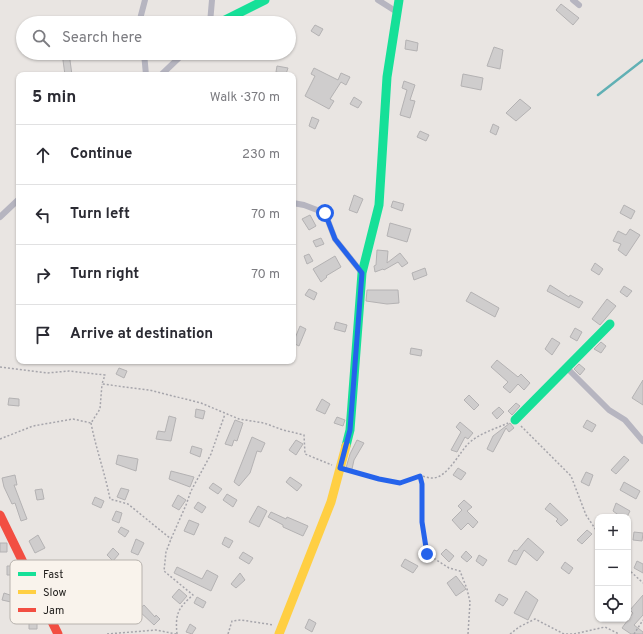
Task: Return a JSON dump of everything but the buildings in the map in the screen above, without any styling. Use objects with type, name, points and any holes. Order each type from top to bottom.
[{"type":"street","points":[[141,16],[144,0]]},
{"type":"street","points":[[211,16],[212,0]]},
{"type":"street","points":[[233,16],[265,0]]},
{"type":"street","points":[[378,0],[398,12]]},
{"type":"street","points":[[281,631],[331,502],[350,430],[362,273],[378,205],[387,77],[399,0]]},
{"type":"street","points":[[573,0],[579,5]]},
{"type":"street","points":[[145,60],[146,72]]},
{"type":"street","points":[[164,72],[177,60]]},
{"type":"street","points":[[0,217],[16,202]]},
{"type":"street","points":[[296,204],[325,213],[335,239],[362,273]]},
{"type":"street","points":[[515,420],[610,324]]},
{"type":"street","points":[[567,368],[609,410],[625,420],[643,441]]},
{"type":"street","points":[[0,515],[22,560]]},
{"type":"street","points":[[53,624],[58,634]]},
{"type":"path","points":[[0,367],[47,373],[69,371],[105,375],[102,384],[100,409],[91,423],[96,449],[104,470],[110,500],[128,504],[171,539]]},
{"type":"path","points":[[102,384],[149,390],[201,403],[239,419],[264,423],[283,430],[304,435],[305,454],[340,468],[379,479],[400,483],[420,476],[433,478],[439,477],[451,467],[469,443],[479,435],[515,420],[571,476],[586,515],[595,528]]},
{"type":"path","points":[[107,634],[156,630],[177,634],[176,619],[181,606],[193,595],[164,571],[166,552],[191,491],[211,454],[225,413]]},
{"type":"path","points":[[0,439],[33,426],[73,419],[91,423]]},
{"type":"path","points":[[420,476],[422,484],[422,522],[427,554],[449,568],[460,571],[470,602],[468,634]]},
{"type":"path","points":[[631,572],[643,583]]},
{"type":"path","points":[[510,634],[519,627],[535,619],[564,634],[574,634],[605,627],[619,634]]},
{"type":"path","points":[[228,634],[232,621],[241,620],[260,622],[281,631]]},
{"type":"path","points":[[634,634],[643,620]]},
{"type":"waterway","points":[[598,95],[643,60]]},
{"type":"traffic: fast","points":[[233,16],[265,0]]},
{"type":"traffic: fast","points":[[346,446],[350,430],[362,273],[379,205],[387,77],[399,0]]},
{"type":"traffic: fast","points":[[515,420],[610,324]]},
{"type":"traffic: slow","points":[[279,634],[331,502],[346,446]]},
{"type":"traffic: jam","points":[[0,515],[22,560]]},
{"type":"traffic: jam","points":[[53,624],[58,634]]},
{"type":"route","points":[[325,213],[335,239],[362,273],[350,430],[340,468],[379,479],[400,483],[420,476],[422,484],[422,522],[427,554]]}]
